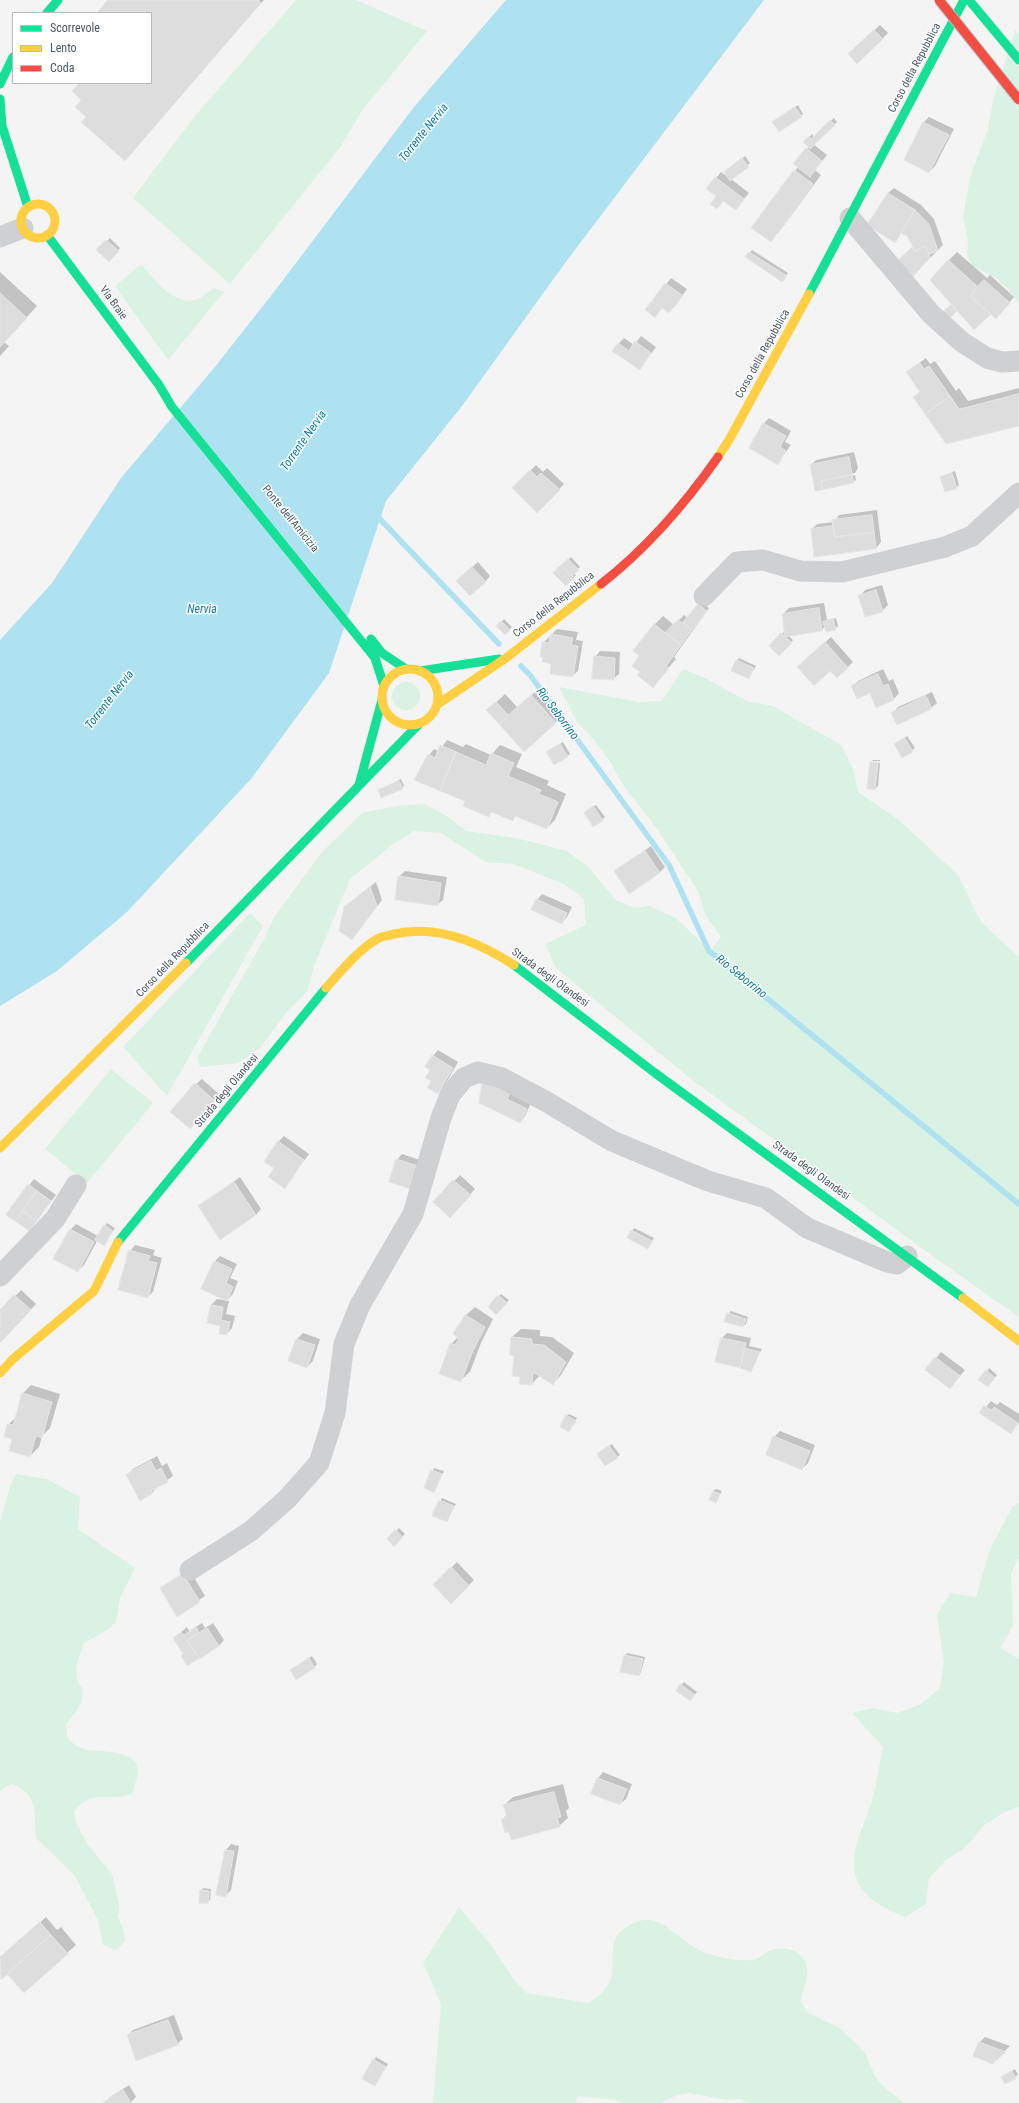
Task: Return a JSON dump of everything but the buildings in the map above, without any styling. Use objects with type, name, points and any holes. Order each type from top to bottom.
[{"type":"main road","points":[[48,12],[58,0]]},
{"type":"main road","points":[[939,0],[1019,100]]},
{"type":"main road","name":"Corso della Repubblica","points":[[438,704],[506,658],[628,564],[696,488],[729,440],[850,218],[964,0]]},
{"type":"main road","points":[[969,0],[1019,60]]},
{"type":"main road","points":[[1,79],[12,59]]},
{"type":"main road","points":[[0,99],[2,126],[28,207]]},
{"type":"main road","points":[[39,204],[44,205],[52,212],[54,217],[54,227],[47,235],[36,238],[26,233],[23,228],[22,216],[28,207],[39,204]]},
{"type":"main road","name":"Via Braie","points":[[47,235],[159,385]]},
{"type":"main road","points":[[159,385],[179,400]]},
{"type":"main road","name":"Ponte dell'Amicizia","points":[[159,385],[172,407],[379,655]]},
{"type":"main road","name":"Ponte dell'Amicizia","points":[[204,431],[379,655]]},
{"type":"main road","points":[[379,655],[406,669],[420,671],[430,678],[437,688],[438,704],[434,713],[428,720],[411,726],[395,722],[388,716],[382,700],[384,686],[379,655]]},
{"type":"main road","name":"Corso della Repubblica","points":[[420,671],[506,658]]},
{"type":"main road","points":[[384,686],[389,678],[396,672],[406,669]]},
{"type":"main road","name":"Corso della Repubblica","points":[[359,786],[382,700]]},
{"type":"main road","name":"Corso della Repubblica","points":[[0,1148],[137,1014],[419,724]]},
{"type":"main road","name":"Strada degli Olandesi","points":[[0,1373],[13,1359],[94,1291],[109,1263],[116,1244],[344,966],[379,938],[404,932],[438,932],[476,943],[513,964],[655,1073],[907,1256],[1019,1341]]},
{"type":"street","points":[[850,218],[932,314],[962,342],[987,358],[1002,362],[1019,361]]},
{"type":"street","points":[[0,237],[23,228]]},
{"type":"street","points":[[704,596],[737,562],[763,560],[800,571],[842,572],[944,547],[972,536],[1019,494]]},
{"type":"street","points":[[190,1570],[252,1531],[287,1499],[319,1463],[335,1413],[344,1344],[360,1305],[413,1214],[441,1118],[450,1095],[464,1078],[478,1072],[502,1078],[547,1102],[612,1141],[708,1181],[766,1198],[807,1228],[888,1262],[897,1264],[907,1256]]},
{"type":"street","points":[[0,1276],[55,1219],[76,1185]]},
{"type":"green space","points":[[296,0],[356,0],[427,31],[361,112],[341,146],[230,284],[133,198],[195,116]]},
{"type":"green space","points":[[1015,30],[1019,35],[1019,303],[1007,288],[996,278],[973,266],[967,255],[968,242],[963,217],[970,177],[988,129],[993,101]]},
{"type":"green space","points":[[141,264],[164,290],[178,298],[195,300],[202,297],[214,288],[224,292],[168,360],[115,286]]},
{"type":"green space","points":[[683,669],[703,677],[747,701],[773,706],[841,745],[853,769],[858,792],[899,820],[958,875],[981,922],[1019,957],[1019,1317],[927,1252],[691,1079],[556,968],[545,944],[586,925],[584,899],[564,884],[513,864],[486,862],[441,833],[414,831],[393,844],[350,879],[314,966],[307,992],[289,1009],[260,1048],[239,1063],[200,1067],[197,1058],[264,939],[275,916],[322,852],[362,813],[397,806],[424,804],[447,816],[466,831],[516,838],[567,851],[587,866],[616,900],[634,908],[649,906],[676,918],[710,951],[721,937],[706,916],[698,891],[655,826],[623,785],[611,763],[595,741],[577,722],[559,687],[638,702],[662,701]]},
{"type":"green space","points":[[406,682],[416,686],[420,696],[416,706],[406,710],[396,706],[392,696],[396,686]]},
{"type":"green space","points":[[250,913],[263,926],[167,1096],[123,1047]]},
{"type":"green space","points":[[111,1069],[153,1103],[87,1183],[45,1149]]},
{"type":"green space","points":[[16,1474],[47,1479],[80,1497],[78,1529],[135,1568],[120,1598],[116,1622],[107,1630],[84,1643],[76,1666],[77,1679],[83,1691],[81,1704],[66,1725],[67,1737],[76,1746],[88,1750],[112,1752],[125,1755],[136,1762],[138,1774],[132,1794],[116,1797],[95,1797],[89,1799],[74,1811],[76,1823],[88,1845],[112,1874],[119,1905],[118,1917],[123,1929],[125,1941],[116,1950],[103,1945],[98,1920],[75,1876],[36,1838],[35,1812],[31,1798],[20,1788],[11,1784],[0,1791],[0,1522],[10,1486]]},
{"type":"green space","points":[[1019,1503],[1019,1558],[1011,1573],[1013,1626],[1000,1648],[1019,1659],[1019,1807],[1004,1812],[983,1826],[967,1846],[946,1860],[929,1878],[926,1904],[905,1917],[892,1912],[871,1899],[863,1891],[858,1882],[855,1871],[854,1858],[857,1843],[873,1797],[883,1747],[852,1713],[872,1708],[897,1713],[921,1704],[940,1688],[944,1662],[937,1615],[950,1593],[976,1597],[990,1549],[1013,1506]]},
{"type":"green space","points":[[459,1907],[491,1945],[514,1980],[527,1993],[588,2003],[600,1994],[609,1983],[612,1973],[614,1941],[617,1936],[627,1927],[641,1921],[650,1920],[662,1924],[697,1949],[720,1957],[738,1960],[751,1960],[758,1958],[768,1951],[777,1949],[795,1951],[802,1957],[807,1968],[801,2002],[808,2013],[838,2027],[856,2043],[865,2053],[875,2076],[883,2086],[904,2103],[750,2103],[740,2099],[728,2100],[689,2093],[677,2095],[660,2103],[626,2103],[615,2100],[577,2096],[576,2103],[433,2103],[441,2004],[423,1963]]},
{"type":"water","name":"Nervia","points":[[506,0],[764,0],[565,263],[462,406],[386,501],[329,673],[251,779],[127,912],[57,971],[0,1006],[0,640],[52,583],[121,478],[214,368],[277,288],[414,107]]},
{"type":"waterway","points":[[376,515],[499,644]]},
{"type":"waterway","name":"Rio Seborrino","points":[[521,666],[530,675],[669,865],[709,951],[1019,1204]]},
{"type":"traffic: fast","points":[[48,12],[58,0]]},
{"type":"traffic: fast","points":[[809,294],[964,0]]},
{"type":"traffic: fast","points":[[969,0],[1019,60]]},
{"type":"traffic: fast","points":[[0,84],[12,59]]},
{"type":"traffic: fast","points":[[0,99],[2,126],[28,207]]},
{"type":"traffic: fast","points":[[47,235],[159,385],[172,407],[375,658],[384,686]]},
{"type":"traffic: fast","points":[[371,639],[382,653],[406,669]]},
{"type":"traffic: fast","points":[[420,671],[499,659]]},
{"type":"traffic: fast","points":[[359,785],[382,700]]},
{"type":"traffic: fast","points":[[186,963],[419,724]]},
{"type":"traffic: fast","points":[[514,965],[655,1073],[963,1298]]},
{"type":"traffic: fast","points":[[118,1242],[326,988]]},
{"type":"traffic: slow","points":[[38,204],[44,205],[50,209],[54,215],[55,221],[54,227],[50,233],[44,237],[38,238],[32,237],[26,233],[22,227],[21,221],[22,215],[26,209],[32,205],[38,204]]},
{"type":"traffic: slow","points":[[718,457],[729,440],[809,294]]},
{"type":"traffic: slow","points":[[438,704],[506,658],[601,584]]},
{"type":"traffic: slow","points":[[405,669],[415,669],[430,677],[436,686],[438,697],[436,708],[430,717],[415,725],[405,725],[394,720],[387,713],[382,702],[382,692],[387,681],[394,674],[405,669]]},
{"type":"traffic: slow","points":[[326,988],[351,961],[372,942],[382,937],[410,932],[426,931],[457,937],[472,942],[514,965]]},
{"type":"traffic: slow","points":[[0,1148],[186,963]]},
{"type":"traffic: slow","points":[[0,1373],[13,1359],[94,1291],[118,1242]]},
{"type":"traffic: slow","points":[[963,1298],[1019,1341]]},
{"type":"traffic: jam","points":[[939,0],[1019,100]]},
{"type":"traffic: jam","points":[[601,584],[634,556],[664,525],[692,492],[718,457]]},
{"type":"water label","name":"Torrente Nervia","points":[[424,133]]},
{"type":"water label","name":"Torrente Nervia","points":[[304,441]]},
{"type":"water label","name":"Torrente Nervia","points":[[110,700]]}]
